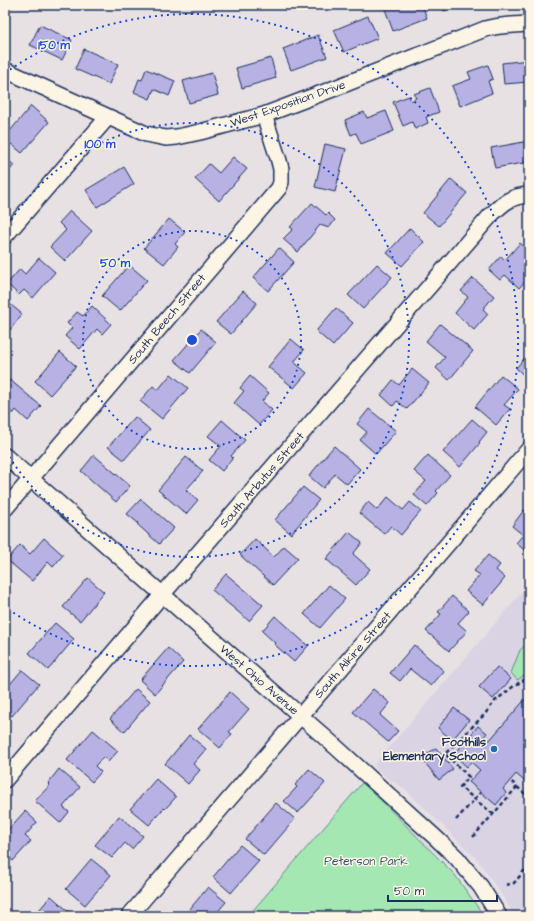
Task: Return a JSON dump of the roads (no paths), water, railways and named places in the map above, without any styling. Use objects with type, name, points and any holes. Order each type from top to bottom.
[{"type":"street","name":"West Exposition Drive","points":[[5,70],[146,134],[166,138],[200,132],[264,115],[485,29],[504,25],[529,24]]},
{"type":"street","name":"South Beech Street","points":[[5,509],[279,188],[281,182],[281,169],[264,115]]},
{"type":"street","points":[[5,236],[108,117]]},
{"type":"street","name":"South Arbutus Street","points":[[5,780],[162,595],[491,215],[500,205],[508,200],[529,195]]},
{"type":"street","name":"South Alkire Street","points":[[129,916],[529,449]]},
{"type":"street","name":"West Ohio Avenue","points":[[5,456],[362,770],[452,854],[481,887],[499,916]]},
{"type":"place","name":"Foothills Elementary School","points":[[494,749]]},
{"type":"park label","name":"Peterson Park","points":[[366,861]]}]
